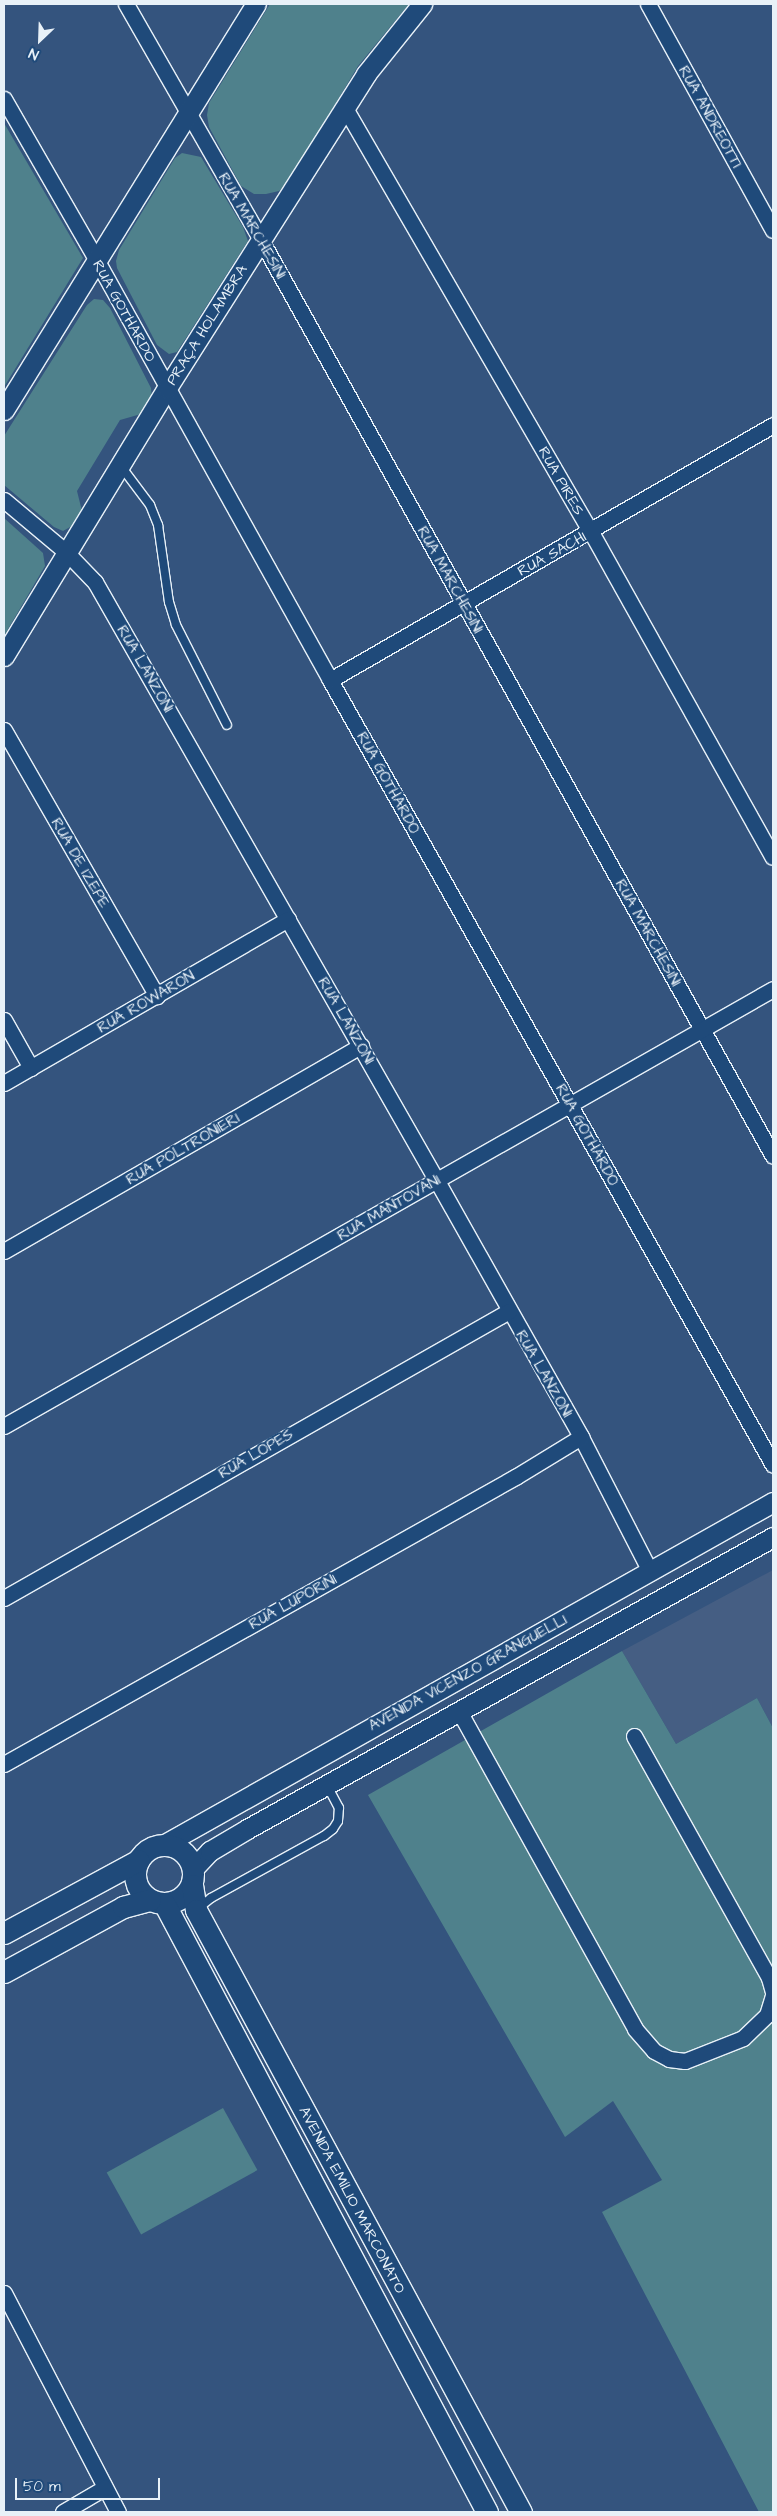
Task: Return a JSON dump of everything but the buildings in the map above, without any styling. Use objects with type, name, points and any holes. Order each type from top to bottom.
[{"type":"main road","name":"AVENIDA VICENZO GRANGUELLI","points":[[4,1933],[139,1860],[145,1852],[163,1845]]},
{"type":"main road","points":[[163,1845],[179,1849],[191,1861],[192,1877]]},
{"type":"main road","points":[[139,1860],[136,1869],[138,1886],[157,1902]]},
{"type":"main road","name":"AVENIDA VICENZO GRANGUELLI","points":[[4,1972],[123,1907],[181,1898],[192,1877]]},
{"type":"main road","name":"AVENIDA EMÍLIO MARCONATO","points":[[192,1877],[196,1910],[521,2512]]},
{"type":"main road","name":"AVENIDA EMÍLIO MARCONATO","points":[[157,1902],[487,2512]]},
{"type":"street","name":"RUA MARCHESINI","points":[[126,4],[261,240],[773,1156]]},
{"type":"street","points":[[4,410],[256,4]]},
{"type":"street","name":"PRAÇA HOLAMBRA","points":[[4,656],[166,388],[344,108],[366,74],[422,4]]},
{"type":"street","name":"RUA ANDREOTTI","points":[[648,4],[773,230]]},
{"type":"street","name":"RUA GOTHARDO","points":[[4,99],[97,261],[166,388],[773,1465]]},
{"type":"street","name":"RUA PIRES","points":[[344,108],[591,532],[773,857]]},
{"type":"street","name":"RUA SACHI","points":[[330,680],[591,532],[773,425]]},
{"type":"street","name":"RUA LANZONI","points":[[4,500],[66,552],[95,582],[361,1046],[581,1437],[650,1570]]},
{"type":"street","name":"RUA DE IZEPE","points":[[4,730],[157,996]]},
{"type":"street","name":"RUA ROWARON","points":[[4,1083],[288,919]]},
{"type":"street","name":"RUA MANTOVANI","points":[[4,1426],[437,1181],[569,1103],[702,1031],[773,989]]},
{"type":"street","points":[[4,1020],[31,1068]]},
{"type":"street","name":"RUA POLTRONIERI","points":[[4,1251],[361,1046]]},
{"type":"street","name":"RUA LOPES","points":[[4,1598],[509,1311]]},
{"type":"street","name":"RUA LUPORINI","points":[[4,1764],[517,1476],[581,1437]]},
{"type":"street","name":"AVENIDA VICENZO GRANGUELLI","points":[[163,1845],[773,1502]]},
{"type":"street","name":"AVENIDA VICENZO GRANGUELLI","points":[[192,1877],[210,1851],[773,1536]]},
{"type":"street","points":[[459,1711],[635,2029],[654,2051],[669,2059],[685,2061],[743,2038],[768,2015],[773,1994],[769,1978],[634,1736]]},
{"type":"street","points":[[4,2293],[118,2512]]},
{"type":"street","points":[[63,2512],[104,2488]]},
{"type":"lane","points":[[120,465],[150,505],[158,525],[169,602],[176,625],[227,725]]},
{"type":"lane","points":[[196,1910],[211,1898],[324,1836],[333,1829],[338,1821],[339,1808],[327,1785]]},
{"type":"shaded area","points":[[773,1570],[773,1728],[757,1698],[676,1744],[622,1651]]},
{"type":"green space","points":[[270,4],[409,4],[358,66],[289,182],[279,191],[254,194],[241,186],[209,127],[207,115],[209,103]]},
{"type":"green space","points":[[4,123],[83,258],[4,387]]},
{"type":"green space","points":[[182,153],[201,157],[243,227],[248,241],[177,352],[169,354],[157,345],[117,268],[116,261],[119,250],[175,158]]},
{"type":"green space","points":[[94,299],[103,300],[110,308],[151,388],[152,398],[141,414],[120,420],[77,491],[82,511],[72,526],[63,531],[54,527],[4,485],[4,436],[87,305]]},
{"type":"green space","points":[[4,518],[43,553],[45,566],[4,636]]},
{"type":"green space","points":[[622,1651],[676,1744],[757,1698],[773,1728],[773,2512],[759,2512],[602,2212],[662,2180],[613,2101],[565,2137],[368,1795]]},
{"type":"green space","points":[[223,2108],[257,2170],[141,2235],[107,2172]]}]
